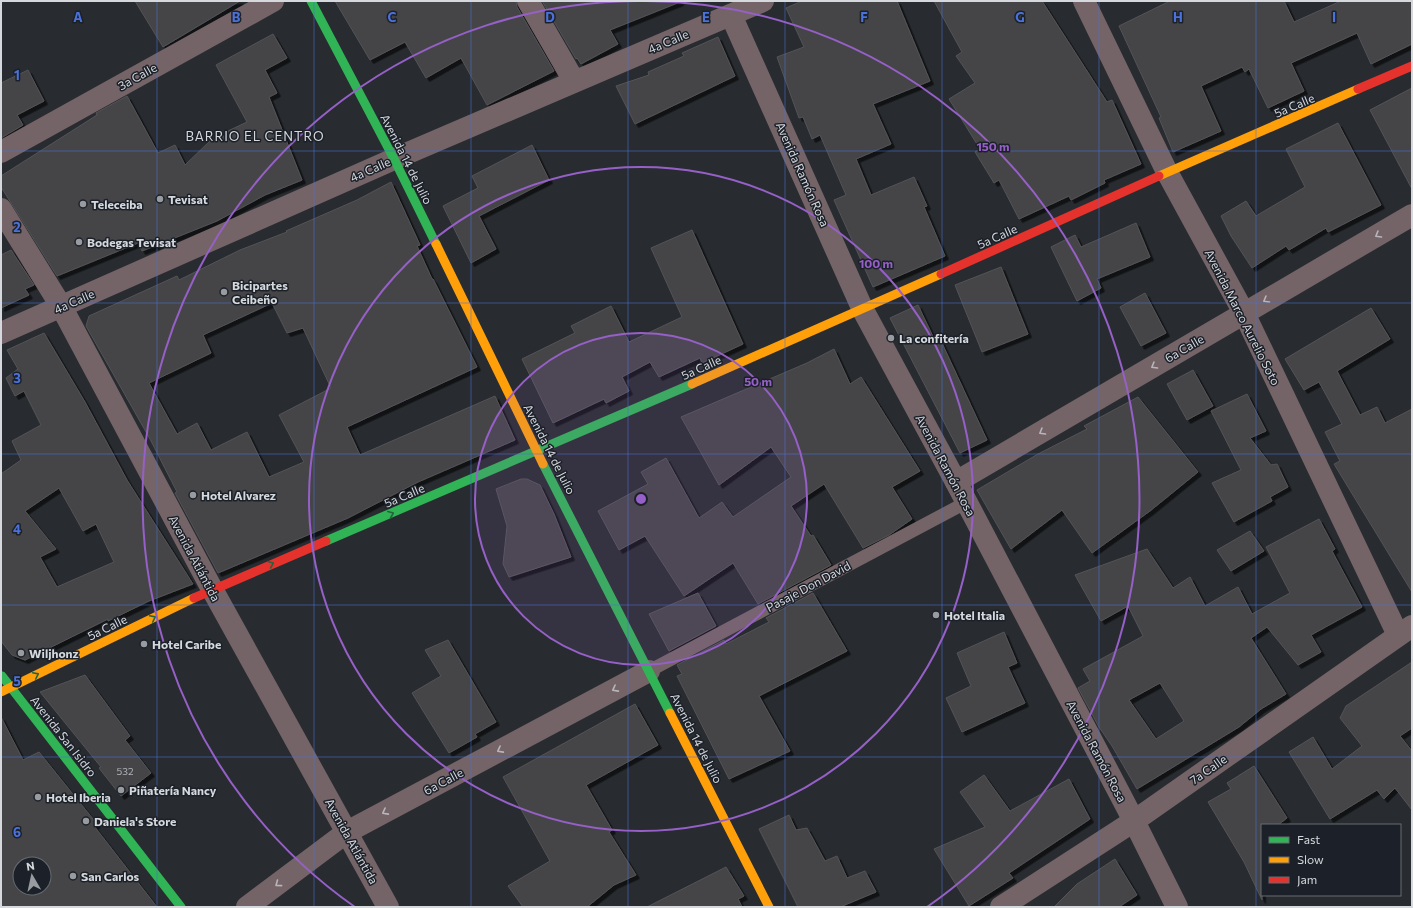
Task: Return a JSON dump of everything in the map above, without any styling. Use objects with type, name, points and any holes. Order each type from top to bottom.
[{"type":"street","name":"3a Calle","points":[[1,152],[273,1]]},
{"type":"street","name":"Avenida 14 de Julio","points":[[312,1],[394,159],[537,452],[769,907]]},
{"type":"street","points":[[528,1],[574,81]]},
{"type":"street","name":"4a Calle","points":[[1,333],[394,159],[763,1]]},
{"type":"street","name":"Avenida Marco Aurelio Soto","points":[[1084,1],[1167,172],[1244,313],[1405,630]]},
{"type":"street","name":"Avenida Ramón Rosa","points":[[731,15],[864,310],[967,502],[1134,821],[1177,907]]},
{"type":"street","name":"5a Calle","points":[[1,692],[212,589],[537,452],[864,310],[1167,172],[1412,66]]},
{"type":"street","name":"Avenida Atlántida","points":[[1,209],[61,306],[212,589],[388,907]]},
{"type":"street","name":"6a Calle","points":[[956,482],[1412,215]]},
{"type":"street","name":"7a Calle","points":[[1001,907],[1134,821],[1405,630]]},
{"type":"street","name":"6a Calle","points":[[247,907],[347,832],[649,671]]},
{"type":"street","name":"Avenida San Isidro","points":[[1,675],[181,907]]},
{"type":"lane","name":"Pasaje Don David","points":[[649,671],[967,502]]},
{"type":"building","points":[[135,1],[240,1],[163,47]]},
{"type":"building","points":[[335,1],[516,1],[517,7],[554,71],[487,105],[461,58],[426,78],[405,42],[370,60]]},
{"type":"building","points":[[542,1],[680,2],[610,30],[618,44],[581,64],[577,58],[576,59]]},
{"type":"building","points":[[802,1],[897,1],[930,81],[873,104],[891,144],[856,159],[871,195],[914,177],[927,206],[924,207],[945,256],[873,287],[834,200],[846,195],[820,135],[812,139],[803,117],[799,118],[777,57],[804,47],[786,8]]},
{"type":"building","points":[[934,1],[1042,1],[1107,102],[1112,100],[1141,164],[1104,180],[1105,183],[1071,200],[1069,196],[1019,219],[999,180],[994,183],[975,152],[980,149],[949,99],[975,83],[956,56],[962,52]]},
{"type":"building","points":[[1170,1],[1284,1],[1294,22],[1341,1],[1412,1],[1412,44],[1371,64],[1357,33],[1291,63],[1304,91],[1268,108],[1249,69],[1245,72],[1242,67],[1201,86],[1221,131],[1173,152],[1159,118],[1161,117],[1119,26]]},
{"type":"building","points":[[273,34],[287,58],[265,70],[277,93],[269,97],[302,180],[265,195],[217,221],[142,251],[138,243],[57,276],[1,187],[1,176],[97,115],[96,113],[127,96],[158,153],[175,145],[185,165],[210,141],[230,134],[228,131],[247,122],[216,65]]},
{"type":"building","points":[[718,37],[735,76],[635,124],[616,86],[649,75],[648,72],[684,56],[682,53]]},
{"type":"building","points":[[28,70],[44,101],[17,115],[23,125],[1,138],[1,83]]},
{"type":"building","points":[[1412,88],[1412,189],[1370,110]]},
{"type":"building","points":[[1338,123],[1381,205],[1328,232],[1326,228],[1289,250],[1286,246],[1252,268],[1231,236],[1221,216],[1246,201],[1256,216],[1305,187],[1286,149]]},
{"type":"building","points":[[532,145],[549,180],[479,216],[496,249],[471,263],[443,206],[478,188],[472,176]]},
{"type":"building","points":[[391,182],[420,245],[417,246],[432,279],[477,367],[347,427],[360,455],[495,396],[515,440],[418,482],[348,518],[218,573],[175,493],[177,492],[150,439],[86,326],[89,316],[177,276],[179,280],[240,250],[287,232],[286,231],[357,200]],"holes":[[[272,303],[287,333],[303,328],[331,388],[279,415],[304,462],[269,477],[247,432],[211,450],[197,423],[177,434],[149,383],[211,353],[203,335]]]},
{"type":"building","points":[[1136,223],[1150,257],[1097,279],[1101,288],[1077,301],[1051,247],[1075,235],[1081,247]]},
{"type":"building","points":[[692,230],[743,344],[702,363],[700,358],[659,377],[650,362],[622,377],[629,391],[606,403],[604,399],[553,423],[522,359],[575,333],[571,326],[611,306],[629,342],[682,317],[651,248]]},
{"type":"building","points":[[11,250],[34,285],[25,289],[29,295],[1,308],[1,255]]},
{"type":"building","points":[[1001,267],[1028,334],[982,352],[955,285]]},
{"type":"building","points":[[1145,293],[1166,333],[1141,346],[1120,307]]},
{"type":"building","points":[[918,305],[936,343],[941,341],[987,440],[960,453],[890,318]]},
{"type":"building","points":[[1371,308],[1390,339],[1337,371],[1360,415],[1377,407],[1385,423],[1412,409],[1412,592],[1334,464],[1340,461],[1325,432],[1342,424],[1319,382],[1304,390],[1285,359]]},
{"type":"building","points":[[44,333],[85,402],[127,480],[193,584],[149,601],[108,621],[108,619],[25,660],[12,655],[1,641],[1,474],[21,460],[12,441],[41,425],[24,391],[15,396],[6,378],[18,369],[7,350]],"holes":[[[59,488],[83,531],[96,524],[114,562],[57,587],[40,557],[56,549],[25,511]]]},
{"type":"building","points":[[834,349],[850,384],[861,377],[920,471],[892,487],[912,519],[889,535],[863,548],[824,484],[791,506],[811,536],[813,535],[831,565],[758,604],[733,563],[684,596],[645,536],[619,550],[598,511],[648,484],[641,472],[666,458],[699,518],[722,502],[733,517],[791,477],[771,447],[719,485],[681,417],[807,363]]},
{"type":"building","points":[[1193,370],[1213,406],[1187,420],[1167,384]]},
{"type":"building","points":[[1247,394],[1266,431],[1250,438],[1271,465],[1277,464],[1288,487],[1270,497],[1272,501],[1234,522],[1212,483],[1241,470],[1211,411]]},
{"type":"building","points":[[1138,397],[1198,472],[1150,511],[1092,553],[1062,510],[1011,549],[977,490],[1038,454],[1087,429],[1084,426]]},
{"type":"building","points":[[521,479],[527,479],[540,485],[554,514],[571,557],[509,577],[503,564],[507,526],[496,489]]},
{"type":"building","points":[[1319,519],[1335,549],[1332,551],[1362,607],[1311,635],[1321,652],[1298,665],[1267,627],[1251,638],[1286,694],[1261,709],[1239,727],[1137,789],[1099,727],[1078,688],[1090,681],[1083,669],[1143,636],[1128,606],[1101,621],[1075,575],[1147,549],[1173,588],[1190,577],[1205,606],[1238,587],[1252,614],[1290,593],[1266,547]],"holes":[[[1160,683],[1184,721],[1156,739],[1129,700]]]},
{"type":"building","points":[[1250,531],[1264,551],[1231,571],[1217,550]]},
{"type":"building","points":[[698,593],[716,626],[669,651],[649,614]]},
{"type":"building","points":[[813,593],[847,651],[759,696],[790,751],[729,779],[677,676],[682,674],[677,665],[724,640],[726,644],[769,622],[766,618]]},
{"type":"building","points":[[1004,632],[1017,663],[1008,667],[1025,703],[962,732],[946,698],[971,686],[957,653]]},
{"type":"building","points":[[448,640],[496,722],[475,734],[477,737],[449,753],[412,693],[441,676],[425,650]]},
{"type":"building","points":[[1412,662],[1412,728],[1400,736],[1412,751],[1412,810],[1395,788],[1384,799],[1377,790],[1330,819],[1289,752],[1313,737],[1332,769],[1362,746],[1340,718],[1346,706]]},
{"type":"building","points":[[85,675],[130,736],[125,740],[151,773],[121,796],[99,768],[101,767],[40,692]]},
{"type":"building","points":[[635,704],[658,745],[586,785],[612,830],[609,832],[636,875],[614,885],[587,907],[523,907],[508,886],[550,861],[503,777]]},
{"type":"building","points":[[1,717],[23,760],[39,752],[97,824],[94,826],[157,907],[1,907]]},
{"type":"building","points":[[1254,766],[1287,818],[1279,824],[1261,824],[1262,900],[1244,862],[1208,802],[1231,789],[1227,783]]},
{"type":"building","points":[[984,775],[1010,811],[1069,779],[1090,819],[1009,873],[1013,878],[969,906],[934,849],[985,827],[960,792]]},
{"type":"building","points":[[789,815],[796,830],[807,828],[825,861],[837,856],[847,878],[865,871],[876,892],[840,907],[798,907],[759,829]]},
{"type":"building","points":[[1115,859],[1137,895],[1119,907],[1054,907],[1077,884]]},
{"type":"building","points":[[726,867],[744,896],[738,899],[742,907],[647,907]]},
{"type":"traffic: fast","points":[[311,1],[394,159],[436,244]]},
{"type":"traffic: fast","points":[[326,541],[692,384]]},
{"type":"traffic: fast","points":[[543,464],[670,713]]},
{"type":"traffic: fast","points":[[2,676],[181,907]]},
{"type":"traffic: slow","points":[[1159,176],[1358,89]]},
{"type":"traffic: slow","points":[[436,244],[543,464]]},
{"type":"traffic: slow","points":[[692,384],[941,274]]},
{"type":"traffic: slow","points":[[1,692],[194,598]]},
{"type":"traffic: slow","points":[[670,713],[769,907]]},
{"type":"traffic: jam","points":[[1358,89],[1412,66]]},
{"type":"traffic: jam","points":[[941,274],[1159,176]]},
{"type":"traffic: jam","points":[[194,598],[326,541]]},
{"type":"place","name":"Tevisat","points":[[160,199]]},
{"type":"place","name":"Teleceiba","points":[[83,204]]},
{"type":"place","name":"Bodegas Tevisat","points":[[79,242]]},
{"type":"place","name":"Bicipartes Ceibeño","points":[[224,292]]},
{"type":"place","name":"La confitería","points":[[891,338]]},
{"type":"place","name":"Hotel Alvarez","points":[[193,495]]},
{"type":"place","name":"Hotel Italia","points":[[936,615]]},
{"type":"place","name":"Hotel Caribe","points":[[144,644]]},
{"type":"place","name":"Wiljhonz","points":[[21,653]]},
{"type":"place","name":"Piñatería Nancy","points":[[121,790]]},
{"type":"place","name":"Hotel Iberia","points":[[38,797]]},
{"type":"place","name":"Daniela's Store","points":[[86,821]]},
{"type":"place","name":"San Carlos","points":[[73,876]]},
{"type":"district","name":"BARRIO EL CENTRO","points":[[255,136]]}]
